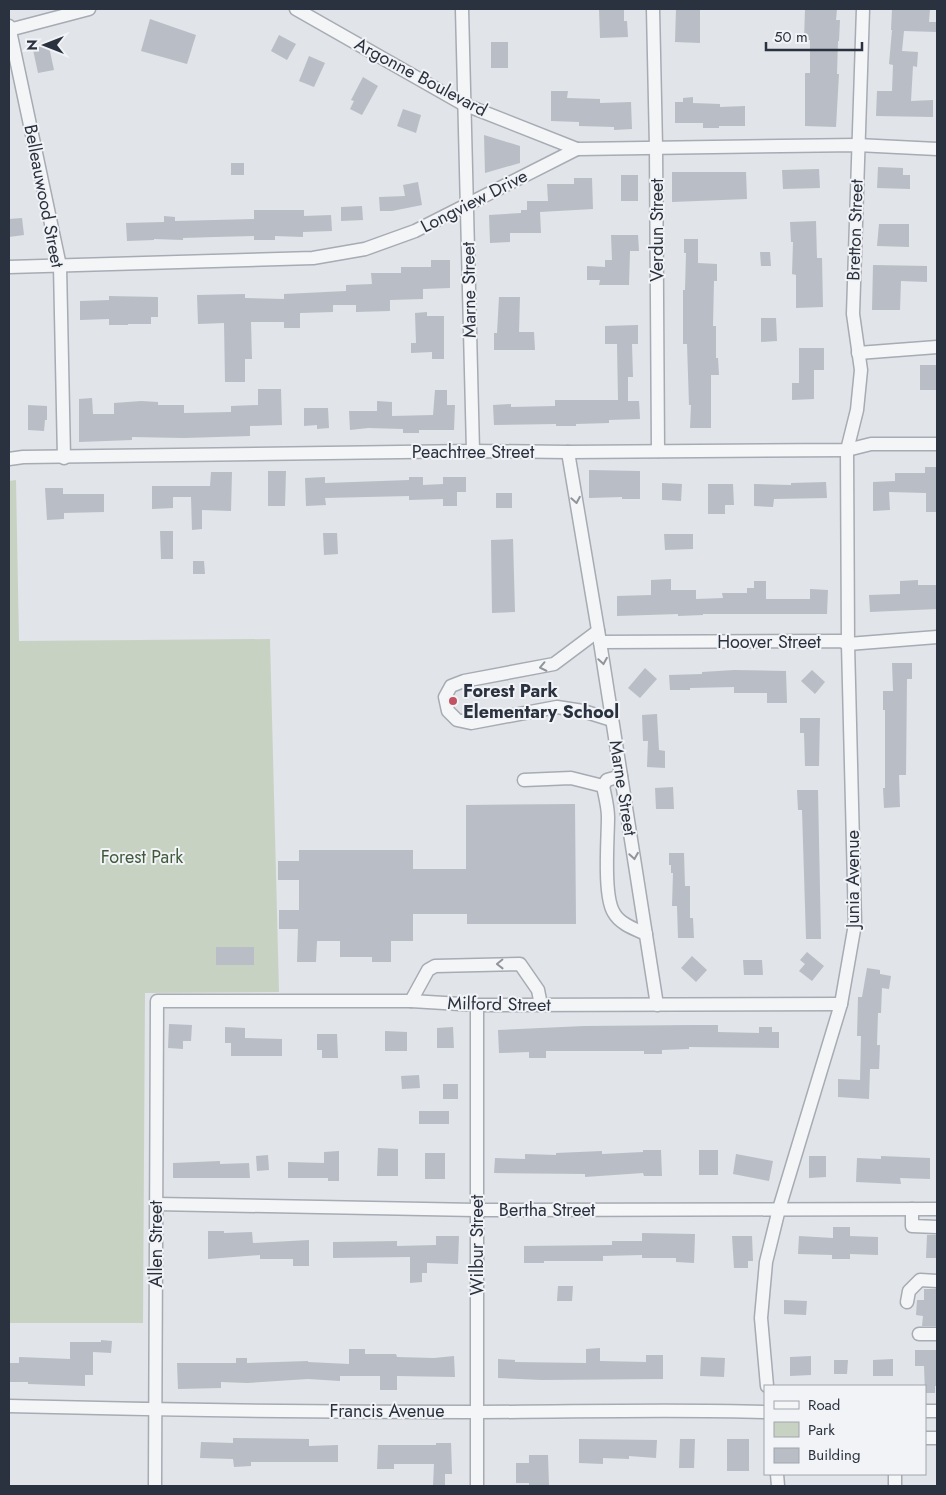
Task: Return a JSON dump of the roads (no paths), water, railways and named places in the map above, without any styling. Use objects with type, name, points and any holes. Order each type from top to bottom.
[{"type":"street","points":[[9,29],[89,9]]},
{"type":"street","name":"Argonne Boulevard","points":[[296,9],[463,104],[577,149]]},
{"type":"street","name":"Marne Street","points":[[462,9],[473,451]]},
{"type":"street","name":"Verdun Street","points":[[653,9],[658,451]]},
{"type":"street","name":"Bretton Street","points":[[847,450],[857,410],[861,370],[853,314],[863,9]]},
{"type":"street","name":"Belleauwood Street","points":[[9,29],[60,266],[64,458]]},
{"type":"street","name":"Longview Drive","points":[[9,267],[314,258],[365,249],[415,231],[577,149],[858,145],[937,150]]},
{"type":"street","points":[[858,353],[937,347]]},
{"type":"street","name":"Peachtree Street","points":[[9,460],[23,457],[64,458],[473,451],[847,450],[871,444],[937,444]]},
{"type":"street","name":"Junia Avenue","points":[[767,1385],[761,1318],[766,1262],[779,1209],[841,1004],[855,924],[848,644],[847,450]]},
{"type":"street","name":"Marne Street","points":[[568,452],[657,1004]]},
{"type":"street","points":[[599,636],[554,664],[464,681],[451,686],[445,697],[448,711],[456,720],[471,723],[557,707],[583,711],[612,720]]},
{"type":"street","name":"Hoover Street","points":[[599,636],[841,641],[848,644],[937,637]]},
{"type":"street","points":[[621,776],[608,780],[603,786],[608,814],[608,887],[610,906],[614,915],[630,927],[646,934]]},
{"type":"street","points":[[524,780],[571,778],[603,786]]},
{"type":"street","points":[[411,1001],[428,970],[435,966],[520,964],[538,990],[541,1004]]},
{"type":"street","name":"Milford Street","points":[[157,1001],[411,1001],[477,1004],[841,1004]]},
{"type":"street","name":"Allen Street","points":[[155,1486],[157,1001]]},
{"type":"street","name":"Wilbur Street","points":[[477,1004],[477,1486]]},
{"type":"street","name":"Bertha Street","points":[[156,1204],[476,1210],[937,1209]]},
{"type":"street","points":[[912,1208],[912,1226],[937,1226]]},
{"type":"street","points":[[908,1302],[908,1291],[920,1280],[937,1281]]},
{"type":"street","points":[[919,1334],[937,1334]]},
{"type":"street","name":"Francis Avenue","points":[[9,1406],[477,1412],[702,1410],[764,1412]]},
{"type":"place","name":"Forest Park Elementary School","points":[[453,701]]},
{"type":"park label","name":"Forest Park","points":[[142,857]]}]
